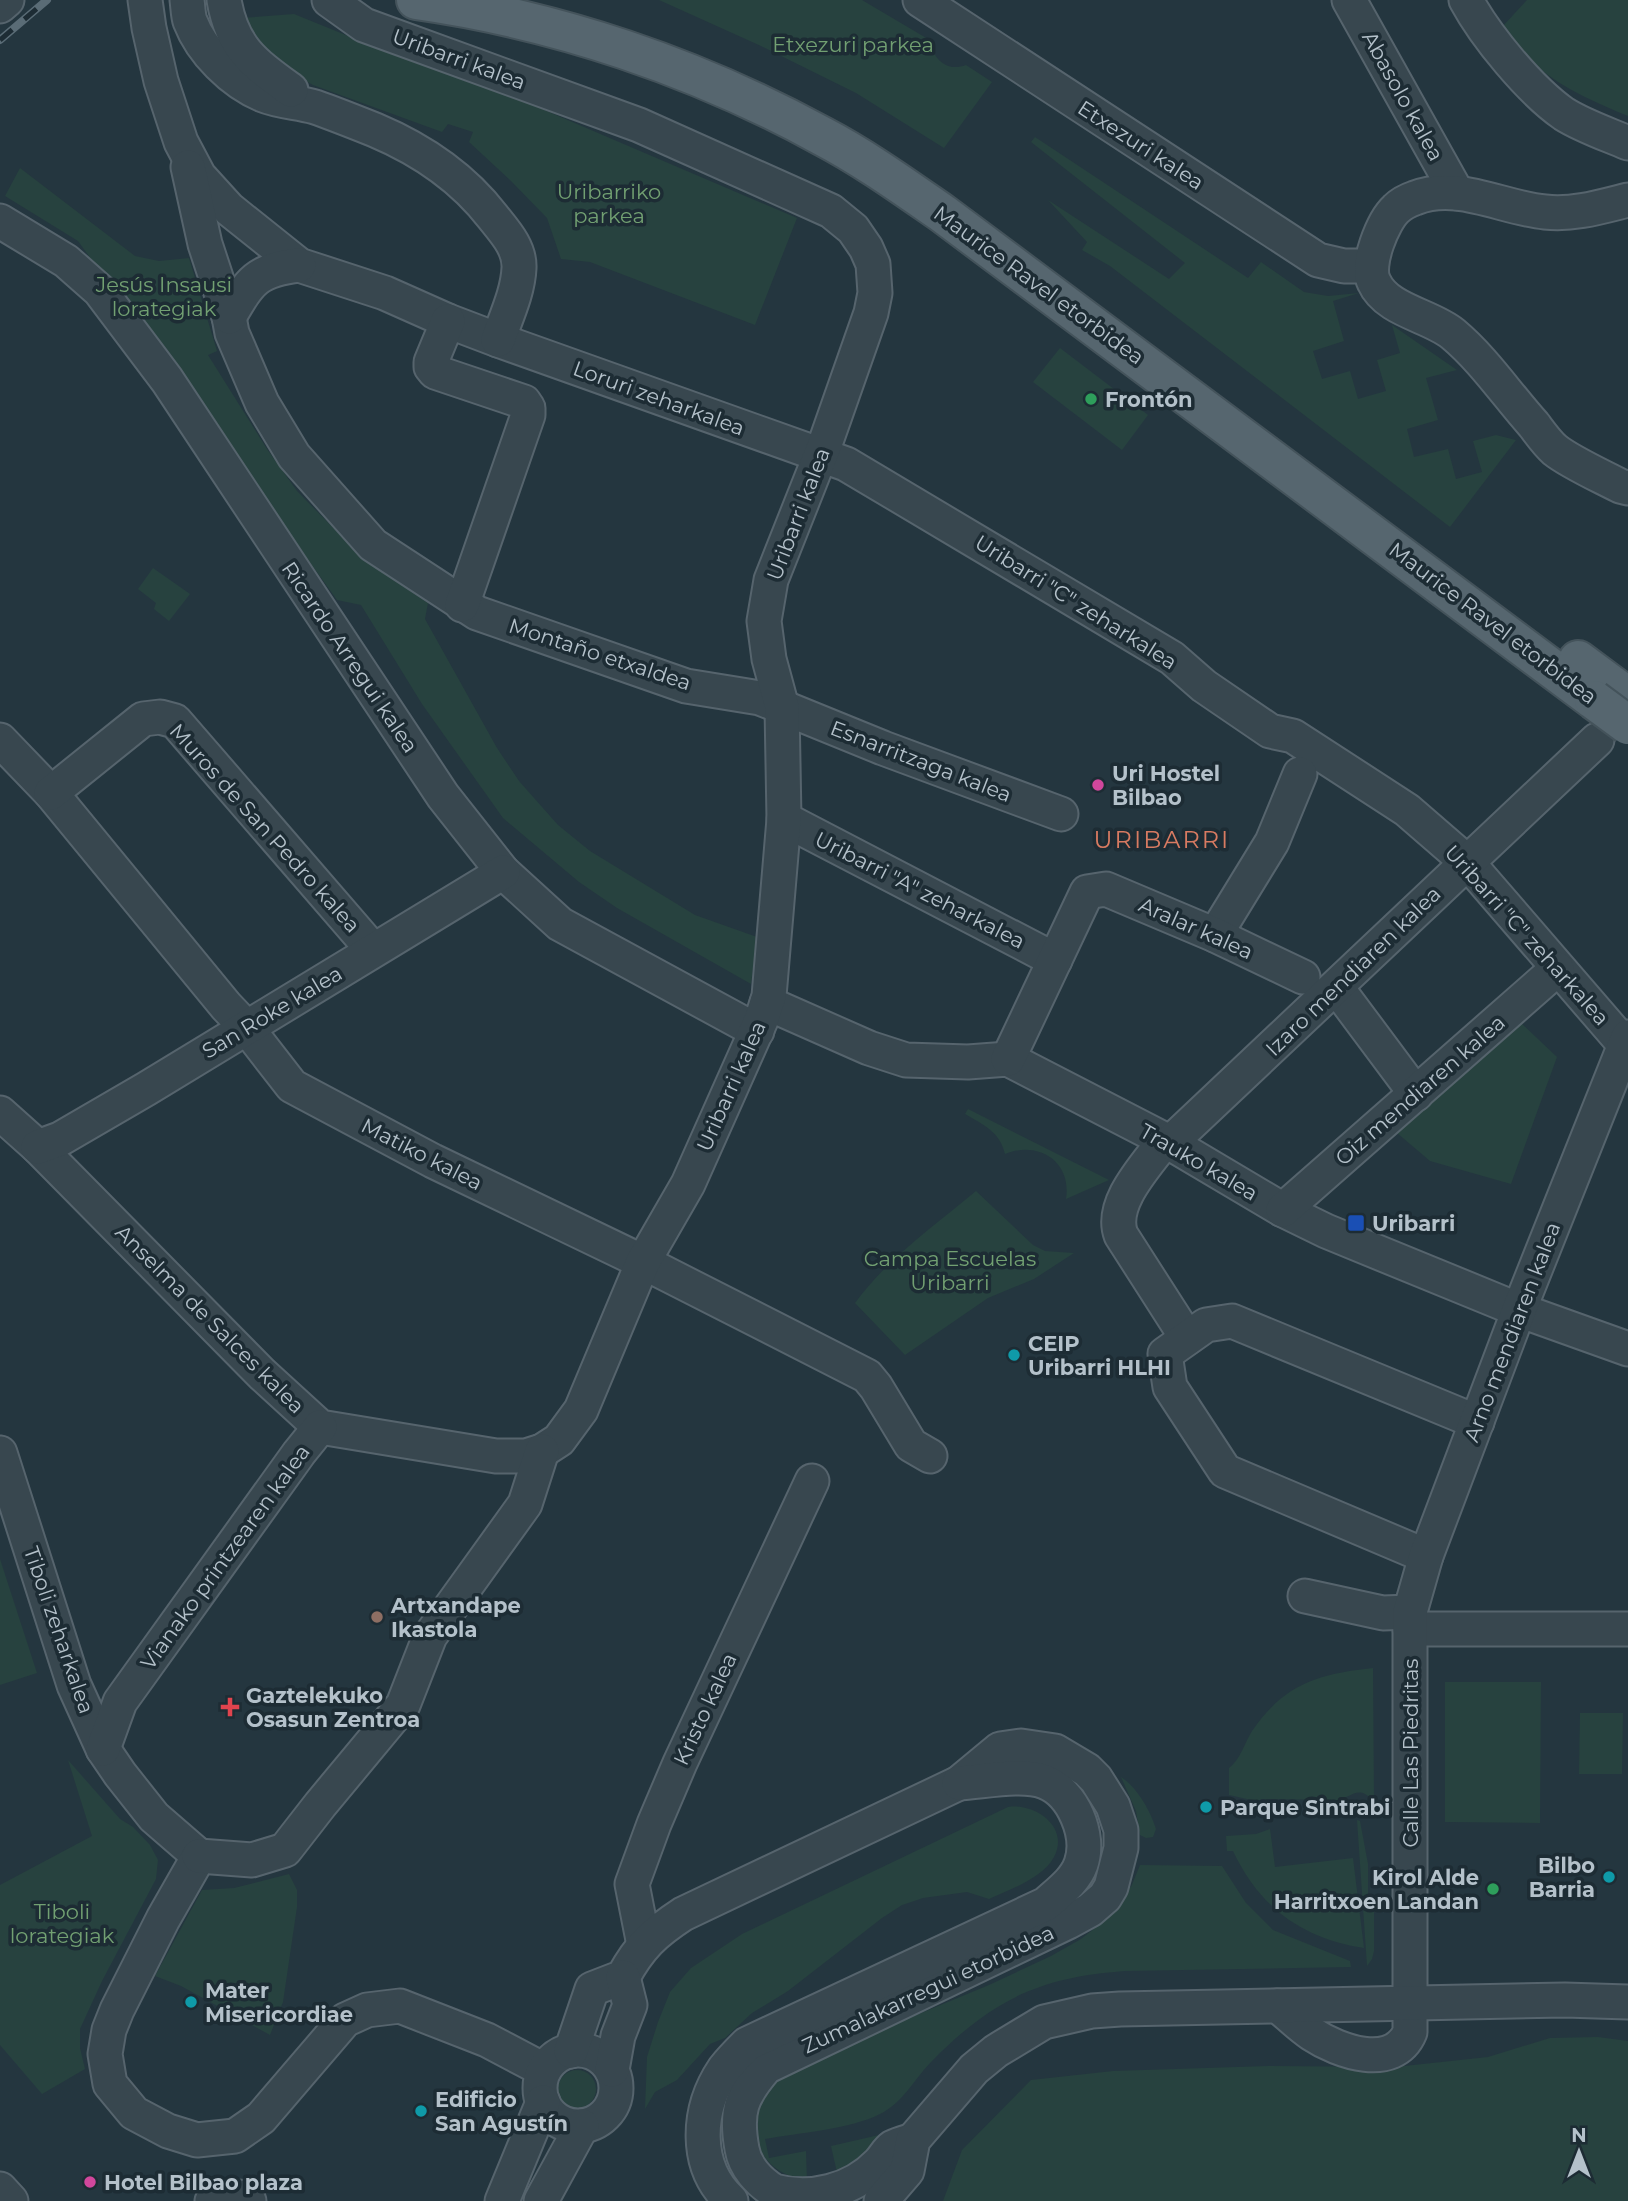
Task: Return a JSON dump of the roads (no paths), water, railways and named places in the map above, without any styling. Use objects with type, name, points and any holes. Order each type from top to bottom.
[{"type":"main road","name":"Maurice Ravel etorbidea","points":[[415,0],[549,27],[613,46],[695,75],[832,142],[942,213],[1610,693]]},
{"type":"main road","name":"Maurice Ravel etorbidea","points":[[541,0],[709,58],[844,119],[963,200],[1090,291],[1610,693],[1613,733]]},
{"type":"street","points":[[0,6],[7,0]]},
{"type":"street","name":"Loruri zeharkalea","points":[[145,0],[161,81],[181,142],[199,176],[229,209],[299,265],[385,293],[498,340],[820,457]]},
{"type":"street","points":[[187,0],[190,21],[212,58],[237,79],[262,95],[312,106],[416,149],[448,172],[485,206],[508,236],[517,253],[519,269],[498,340]]},
{"type":"street","points":[[225,0],[228,22],[247,56],[312,106]]},
{"type":"street","name":"Uribarri kalea","points":[[328,0],[365,25],[639,125],[831,211],[853,229],[873,264],[875,293],[871,313],[820,457],[771,580],[764,621],[769,659],[782,707],[784,819],[774,955],[762,1017],[688,1184],[643,1262],[581,1410],[559,1440],[542,1451]]},
{"type":"street","name":"Etxezuri kalea","points":[[920,0],[1318,260],[1344,266],[1370,266]]},
{"type":"street","name":"Abasolo kalea","points":[[1334,0],[1447,192]]},
{"type":"street","name":"Abasolo kalea","points":[[1349,0],[1447,192]]},
{"type":"street","points":[[1466,0],[1489,35],[1530,83],[1564,114],[1628,144]]},
{"type":"street","name":"Montaño etxaldea","points":[[181,142],[198,205],[205,244],[232,333],[262,404],[294,456],[373,545],[477,613],[686,686],[760,698],[782,707]]},
{"type":"street","points":[[1628,200],[1583,212],[1561,214],[1447,192],[1415,198],[1397,208],[1384,230],[1370,266],[1373,281],[1381,293],[1451,332],[1483,363],[1555,450],[1628,488]]},
{"type":"street","name":"Ricardo Arregui kalea","points":[[0,221],[66,261],[100,291],[167,380],[443,796],[503,872],[560,924],[762,1017]]},
{"type":"street","points":[[229,317],[246,288],[260,274],[299,265]]},
{"type":"street","points":[[448,321],[431,362],[435,372],[524,402],[528,408],[528,415],[461,605]]},
{"type":"street","name":"Uribarri \"C\" zeharkalea","points":[[820,457],[846,464],[906,498],[1172,658],[1204,686],[1270,731],[1293,736],[1407,810],[1467,862],[1557,969],[1626,1041]]},
{"type":"street","name":"Esnarritzaga kalea","points":[[782,707],[1061,814]]},
{"type":"street","name":"Muros de San Pedro kalea","points":[[51,793],[143,719],[160,717],[175,721],[373,950]]},
{"type":"street","name":"Izaro mendiaren kalea","points":[[1197,1332],[1121,1235],[1117,1216],[1121,1202],[1168,1142],[1337,988],[1467,862],[1613,733]]},
{"type":"street","name":"Matiko kalea","points":[[0,740],[51,793],[292,1086],[433,1161],[643,1262],[867,1376],[911,1445],[930,1456]]},
{"type":"street","points":[[1215,935],[1272,842],[1300,774]]},
{"type":"street","name":"Uribarri \"A\" zeharkalea","points":[[784,819],[1055,960]]},
{"type":"street","name":"San Roke kalea","points":[[38,1147],[60,1139],[503,872]]},
{"type":"street","name":"Aralar kalea","points":[[1055,960],[1087,892],[1106,889],[1215,935],[1303,977]]},
{"type":"street","points":[[762,1017],[906,1060],[968,1062],[1008,1059],[1055,960]]},
{"type":"street","name":"Oiz mendiaren kalea","points":[[1283,1210],[1557,969]]},
{"type":"street","points":[[1337,988],[1416,1094]]},
{"type":"street","name":"Arno mendiaren kalea","points":[[1410,1621],[1426,1556],[1519,1310],[1626,1041]]},
{"type":"street","name":"Trauko kalea","points":[[1008,1059],[1168,1142],[1283,1210],[1325,1231],[1519,1310],[1628,1349]]},
{"type":"street","name":"Anselma de Salces kalea","points":[[2,1118],[38,1147],[262,1374],[320,1427],[496,1456],[526,1456],[542,1451]]},
{"type":"street","points":[[1426,1556],[1225,1471],[1170,1387],[1165,1354],[1197,1332],[1474,1430]]},
{"type":"street","name":"Vianako printzearen kalea","points":[[103,1749],[120,1702],[130,1687],[320,1427]]},
{"type":"street","points":[[542,1451],[525,1504],[430,1636],[403,1705],[285,1850],[252,1860],[199,1856],[163,1919],[117,2010],[109,2030],[105,2054],[110,2084],[134,2113],[168,2132],[197,2140],[235,2136],[261,2118],[345,2020],[367,2010],[400,2006],[487,2040],[544,2070]]},
{"type":"street","name":"Tiboli zeharkalea","points":[[0,1453],[74,1685],[103,1749],[154,1817],[199,1856]]},
{"type":"street","name":"Kristo kalea","points":[[644,1945],[632,1884],[680,1763],[812,1481]]},
{"type":"street","points":[[1305,1596],[1410,1621],[1628,1629]]},
{"type":"street","name":"Calle Las Piedritas","points":[[1278,2006],[1312,2034],[1334,2047],[1363,2054],[1384,2054],[1398,2049],[1410,2032],[1410,1621]]},
{"type":"street","name":"Vianako printzearen kalea","points":[[68,1664],[80,1678],[96,1689],[130,1687]]},
{"type":"street","name":"Zumalakarregui etorbidea","points":[[624,1977],[644,1945],[658,1930],[683,1914],[959,1783],[1000,1749],[1021,1746],[1040,1748],[1076,1763],[1087,1770],[1102,1787],[1113,1806],[1121,1830],[1121,1848],[1111,1887],[1105,1897],[1090,1910],[1068,1922],[766,2067],[749,2087],[740,2106],[739,2131],[743,2154],[751,2170],[764,2185],[781,2195],[803,2200],[821,2199],[842,2191],[881,2162],[891,2148],[914,2140]]},
{"type":"street","name":"Zumalakarregui etorbidea","points":[[730,2201],[720,2192],[707,2166],[702,2143],[703,2119],[724,2069],[747,2044],[1046,1904],[1068,1885],[1081,1866],[1084,1835],[1077,1814],[1064,1797],[1046,1782],[1030,1779],[959,1783]]},
{"type":"street","points":[[571,2051],[592,1989],[624,1977],[630,2005],[618,2036],[612,2070]]},
{"type":"street","name":"Zumalakarregui etorbidea","points":[[881,2201],[908,2171],[914,2140],[974,2068],[1044,2022],[1092,2011],[1120,2008],[1565,2000],[1628,2002]]},
{"type":"street","points":[[571,2051],[594,2053],[612,2070],[616,2082],[616,2094],[605,2116],[582,2126],[570,2126],[549,2113],[543,2102],[539,2081],[544,2070],[560,2055],[571,2051]]},
{"type":"street","points":[[502,2201],[543,2102]]},
{"type":"street","points":[[541,2201],[582,2126]]},
{"type":"street","points":[[0,2189],[11,2201]]},
{"type":"street","points":[[212,2201],[239,2197],[249,2201]]},
{"type":"railway","points":[[0,40],[47,0]]},
{"type":"place","name":"Frontón","points":[[1091,399]]},
{"type":"place","name":"Uri Hostel Bilbao","points":[[1098,785]]},
{"type":"place","name":"Uribarri","points":[[1356,1223]]},
{"type":"place","name":"CEIP Uribarri HLHI","points":[[1014,1355]]},
{"type":"place","name":"Artxandape Ikastola","points":[[377,1617]]},
{"type":"place","name":"Gaztelekuko Osasun Zentroa","points":[[230,1707]]},
{"type":"place","name":"Parque Sintrabi","points":[[1206,1807]]},
{"type":"place","name":"Bilbo Barria","points":[[1609,1877]]},
{"type":"place","name":"Kirol Alde Harritxoen Landan","points":[[1493,1889]]},
{"type":"place","name":"Mater Misericordiae","points":[[191,2002]]},
{"type":"place","name":"Edificio San Agustín","points":[[421,2111]]},
{"type":"place","name":"Hotel Bilbao plaza","points":[[90,2182]]},
{"type":"district","name":"URIBARRI","points":[[1162,839]]},
{"type":"park label","name":"Etxezuri parkea","points":[[853,44]]},
{"type":"park label","name":"Uribarriko parkea","points":[[609,203]]},
{"type":"park label","name":"Jesús Insausi lorategiak","points":[[164,296]]},
{"type":"park label","name":"Campa Escuelas Uribarri","points":[[950,1270]]},
{"type":"park label","name":"Tiboli lorategiak","points":[[62,1923]]}]
